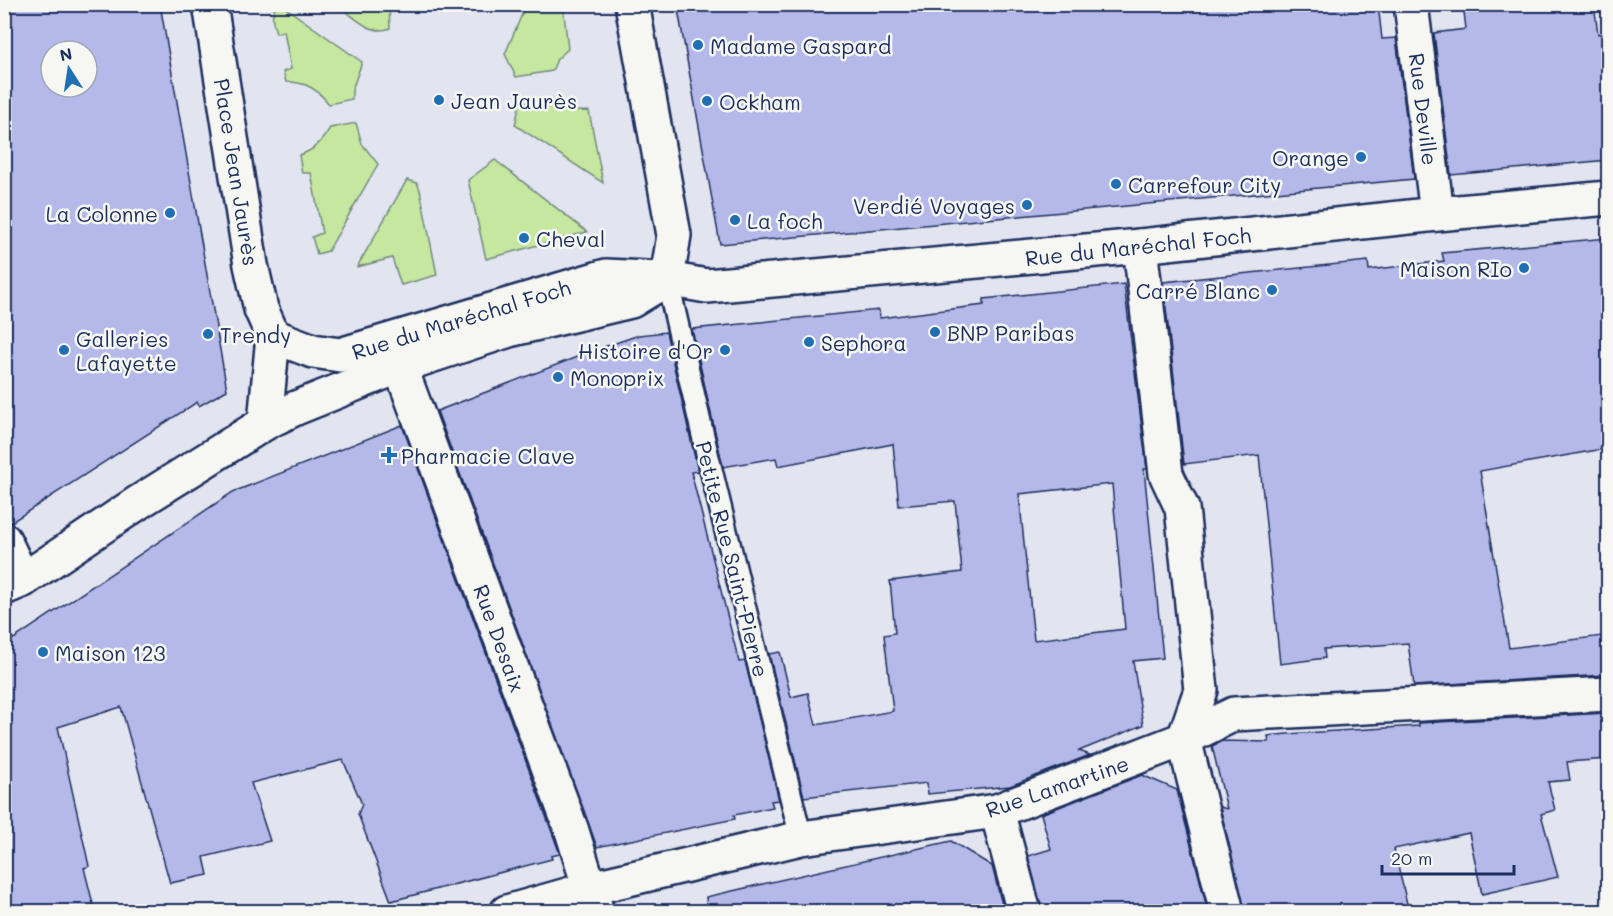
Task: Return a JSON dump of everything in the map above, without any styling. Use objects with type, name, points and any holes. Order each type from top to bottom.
[{"type":"street","name":"Place Jean Jaurès","points":[[210,4],[251,265],[261,309],[273,336]]},
{"type":"street","points":[[632,4],[674,235],[667,279]]},
{"type":"street","name":"Rue Deville","points":[[1410,4],[1437,214]]},
{"type":"street","name":"Rue du Maréchal Foch","points":[[273,336],[313,351],[340,355],[606,276],[667,279],[707,286],[1140,246],[1608,198]]},
{"type":"street","points":[[1140,246],[1166,474],[1182,508],[1201,690],[1184,739],[1227,912]]},
{"type":"street","name":"Rue du Maréchal Foch","points":[[14,584],[265,423],[296,408],[400,366],[509,330],[631,301],[667,279]]},
{"type":"street","points":[[265,423],[273,336]]},
{"type":"street","name":"Rue Desaix","points":[[400,366],[568,819],[593,900]]},
{"type":"street","points":[[4,540],[14,584]]},
{"type":"street","name":"Rue Lamartine","points":[[507,912],[593,900],[801,838],[997,811],[1184,739],[1234,714],[1608,694]]},
{"type":"street","points":[[997,811],[1024,912]]},
{"type":"lane","name":"Petite Rue Saint-Pierre","points":[[667,279],[706,453],[801,838]]},
{"type":"green space","points":[[338,5],[389,5],[390,28],[376,30],[369,27]]},
{"type":"green space","points":[[526,5],[563,5],[568,49],[557,59],[552,71],[516,77],[505,54]]},
{"type":"green space","points":[[276,6],[283,6],[362,62],[352,90],[352,99],[329,104],[310,87],[286,82],[283,72],[291,69],[284,31],[276,33],[274,26],[273,16]]},
{"type":"green space","points":[[560,100],[573,110],[589,111],[603,183],[515,125],[520,103]]},
{"type":"green space","points":[[356,123],[362,144],[378,164],[328,251],[317,254],[312,237],[322,233],[311,173],[302,173],[299,155],[317,145],[330,128]]},
{"type":"green space","points":[[495,160],[587,232],[486,259],[468,180]]},
{"type":"green space","points":[[407,180],[417,183],[420,190],[437,275],[401,285],[392,258],[357,267]]},
{"type":"building","points":[[4,4],[160,4],[227,390],[199,406],[197,402],[10,523],[4,521]]},
{"type":"building","points":[[677,4],[1378,4],[1382,39],[1396,38],[1414,179],[720,244]]},
{"type":"building","points":[[1463,4],[1594,4],[1598,34],[1608,33],[1608,160],[1451,175],[1434,33],[1466,29]]},
{"type":"building","points":[[1608,238],[1608,448],[1480,471],[1509,648],[1602,636],[1606,675],[1414,686],[1408,643],[1324,649],[1325,658],[1280,664],[1259,455],[1184,464],[1163,282],[1368,261],[1369,270],[1444,261],[1442,253]]},
{"type":"building","points":[[1124,284],[1147,469],[1144,469],[1163,658],[1133,661],[1143,725],[1079,751],[1090,755],[1010,786],[928,794],[927,783],[804,797],[769,654],[780,652],[791,697],[808,693],[816,725],[893,711],[884,635],[895,633],[890,581],[962,572],[955,501],[899,506],[893,444],[778,466],[776,458],[723,467],[692,329],[879,310],[880,318],[984,305],[984,299]],"holes":[[[1112,484],[1125,629],[1034,640],[1019,494]]]},
{"type":"building","points":[[666,332],[698,471],[691,472],[739,662],[745,661],[779,800],[771,801],[773,807],[734,815],[735,819],[597,847],[437,411],[595,350],[639,335]]},
{"type":"building","points":[[402,425],[560,854],[551,856],[552,859],[391,901],[358,814],[362,804],[343,760],[251,783],[270,841],[204,857],[208,875],[170,883],[121,707],[58,727],[89,866],[84,868],[95,912],[4,912],[4,643],[15,638],[233,492]]},
{"type":"building","points":[[1608,713],[1608,759],[1567,762],[1570,780],[1548,782],[1555,810],[1541,814],[1558,877],[1482,894],[1469,833],[1394,849],[1409,912],[1245,912],[1220,807],[1227,809],[1212,746],[1222,741],[1269,742],[1268,736],[1419,726],[1419,723]]},
{"type":"building","points":[[1142,775],[1177,790],[1208,912],[1042,912],[1028,856],[1051,849],[1041,814]]},
{"type":"building","points":[[951,841],[992,866],[1004,912],[707,912],[706,897]]},
{"type":"place","name":"Madame Gaspard","points":[[698,45]]},
{"type":"place","name":"Jean Jaurès","points":[[439,100]]},
{"type":"place","name":"Ockham","points":[[707,101]]},
{"type":"place","name":"Orange","points":[[1361,157]]},
{"type":"place","name":"Carrefour City","points":[[1116,184]]},
{"type":"place","name":"Verdié Voyages","points":[[1027,205]]},
{"type":"place","name":"La Colonne","points":[[170,213]]},
{"type":"place","name":"La foch","points":[[735,220]]},
{"type":"place","name":"Cheval","points":[[524,238]]},
{"type":"place","name":"Maison RIo","points":[[1524,268]]},
{"type":"place","name":"Carré Blanc","points":[[1272,290]]},
{"type":"place","name":"BNP Paribas","points":[[935,332]]},
{"type":"place","name":"Trendy","points":[[208,334]]},
{"type":"place","name":"Sephora","points":[[809,342]]},
{"type":"place","name":"Galleries Lafayette","points":[[64,350]]},
{"type":"place","name":"Histoire d'Or","points":[[725,350]]},
{"type":"place","name":"Monoprix","points":[[558,377]]},
{"type":"place","name":"Pharmacie Clave","points":[[389,455]]},
{"type":"place","name":"Maison 123","points":[[43,652]]}]
